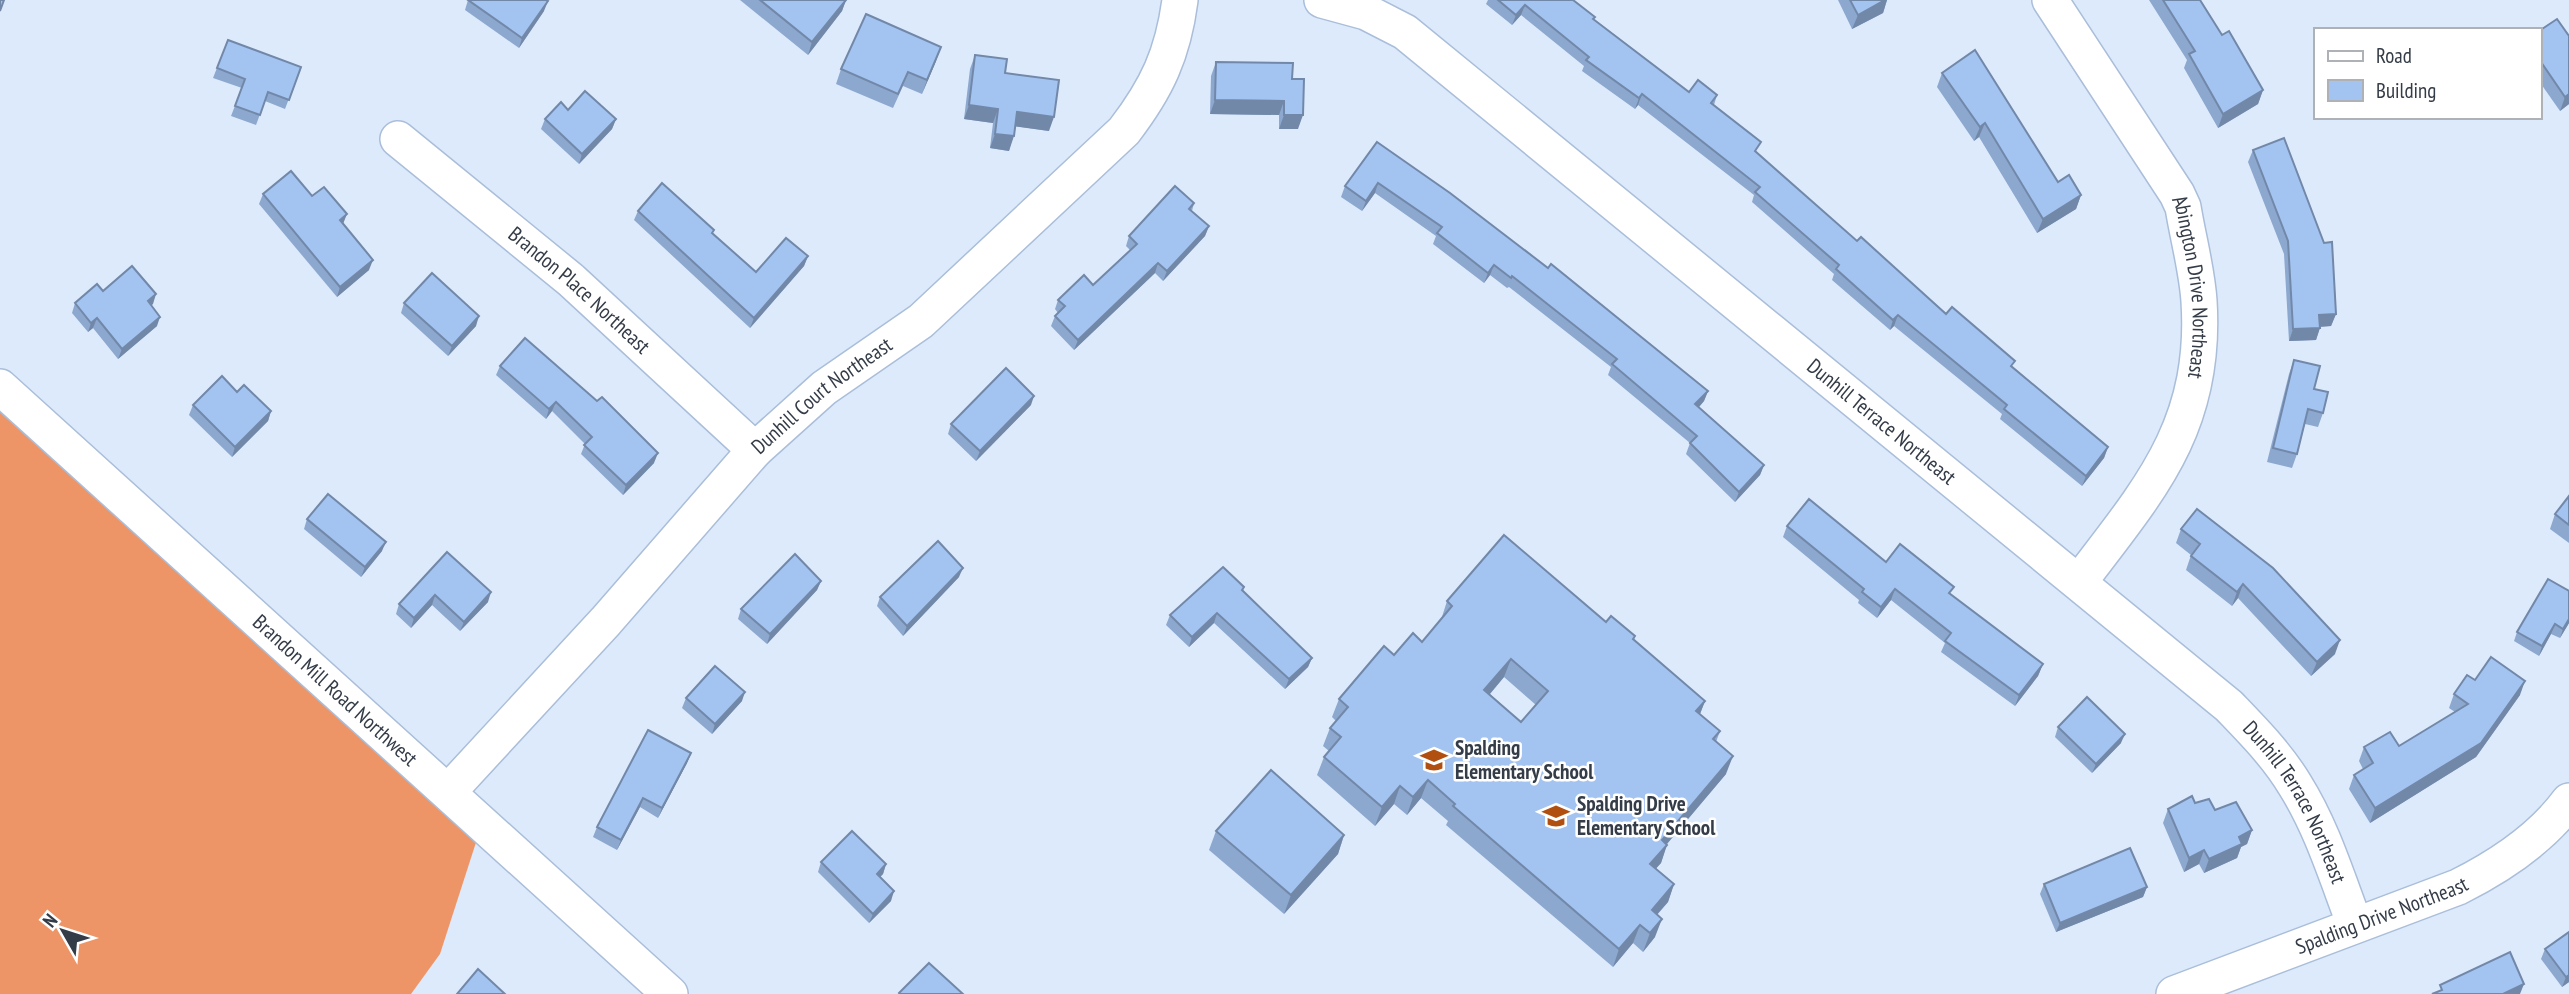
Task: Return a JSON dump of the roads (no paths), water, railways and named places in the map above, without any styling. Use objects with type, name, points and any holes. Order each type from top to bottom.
[{"type":"street","name":"Dunhill Court Northeast","points":[[448,792],[606,621],[755,450],[824,388],[921,321],[1124,131],[1146,103],[1163,70],[1175,35],[1180,0]]},
{"type":"street","name":"Dunhill Terrace Northeast","points":[[1322,0],[1366,12],[1405,32],[2229,706],[2271,750],[2295,783],[2314,819],[2355,925]]},
{"type":"street","name":"Abington Drive Northeast","points":[[2050,0],[2177,194],[2183,207],[2199,301],[2197,369],[2190,402],[2177,439],[2151,486],[2080,582]]},
{"type":"street","name":"Brandon Place Northeast","points":[[398,139],[570,280],[755,450]]},
{"type":"street","name":"Brandon Mill Road Northwest","points":[[0,387],[670,994]]},
{"type":"street","name":"Spalding Drive Northeast","points":[[2174,994],[2458,887],[2484,874],[2525,847],[2569,801]]},
{"type":"place","name":"Spalding Elementary School","points":[[1434,760]]},
{"type":"place","name":"Spalding Drive Elementary School","points":[[1556,816]]}]
